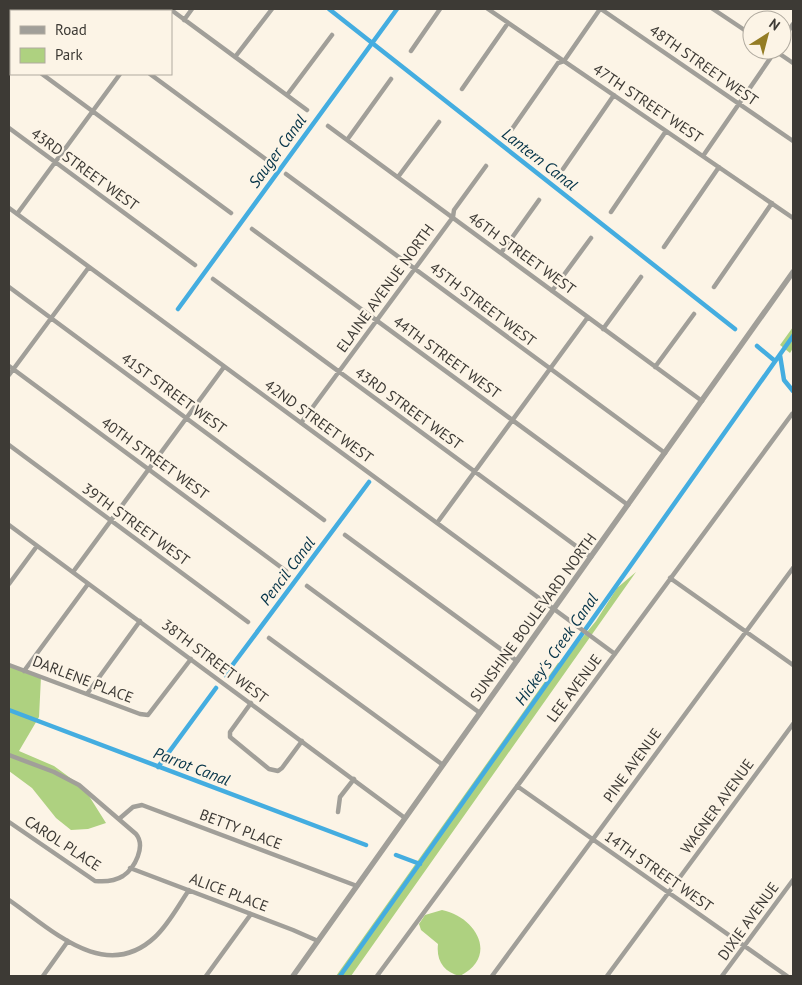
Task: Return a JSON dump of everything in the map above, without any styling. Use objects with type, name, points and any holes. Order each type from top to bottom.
[{"type":"street","points":[[184,20],[192,9]]},
{"type":"street","points":[[235,57],[272,9]]},
{"type":"street","points":[[411,51],[440,9]]},
{"type":"street","name":"47TH STREET WEST","points":[[488,9],[793,218]]},
{"type":"street","points":[[512,129],[558,63],[564,61],[600,9]]},
{"type":"street","name":"48TH STREET WEST","points":[[600,9],[793,141]]},
{"type":"street","points":[[714,9],[742,28]]},
{"type":"street","points":[[172,12],[306,110]]},
{"type":"street","points":[[462,90],[508,23]]},
{"type":"street","points":[[287,95],[332,34]]},
{"type":"street","points":[[703,156],[768,60]]},
{"type":"street","points":[[43,75],[231,213]]},
{"type":"street","points":[[17,214],[119,75]]},
{"type":"street","points":[[151,75],[270,163]]},
{"type":"street","points":[[347,140],[391,79]]},
{"type":"street","points":[[563,169],[614,95]]},
{"type":"street","points":[[398,177],[439,122]]},
{"type":"street","name":"46TH STREET WEST","points":[[328,126],[702,401]]},
{"type":"street","name":"43RD STREET WEST","points":[[9,128],[195,265]]},
{"type":"street","points":[[610,212],[666,131]]},
{"type":"street","name":"ELAINE AVENUE NORTH","points":[[301,423],[453,217],[454,210],[486,166]]},
{"type":"street","points":[[664,247],[719,167]]},
{"type":"street","name":"45TH STREET WEST","points":[[286,174],[665,453]]},
{"type":"street","points":[[501,253],[539,200]]},
{"type":"street","points":[[714,287],[772,203]]},
{"type":"street","name":"42ND STREET WEST","points":[[9,208],[615,654]]},
{"type":"street","name":"44TH STREET WEST","points":[[252,228],[628,505]]},
{"type":"street","points":[[552,291],[591,238]]},
{"type":"street","points":[[9,375],[11,368],[89,267]]},
{"type":"street","name":"SUNSHINE BOULEVARD NORTH","points":[[293,976],[793,272]]},
{"type":"street","points":[[604,329],[641,277]]},
{"type":"street","name":"43RD STREET WEST","points":[[213,279],[591,558]]},
{"type":"street","name":"41ST STREET WEST","points":[[9,287],[324,520]]},
{"type":"street","points":[[655,367],[694,314]]},
{"type":"street","points":[[437,523],[588,317]]},
{"type":"street","points":[[73,572],[224,367]]},
{"type":"street","name":"40TH STREET WEST","points":[[11,368],[286,571]]},
{"type":"street","name":"LEE AVENUE","points":[[377,976],[792,414]]},
{"type":"street","name":"39TH STREET WEST","points":[[9,446],[248,622]]},
{"type":"street","name":"38TH STREET WEST","points":[[9,525],[405,818]]},
{"type":"street","points":[[345,535],[517,661]]},
{"type":"street","points":[[9,584],[37,546]]},
{"type":"street","name":"PINE AVENUE","points":[[492,976],[793,568]]},
{"type":"street","points":[[670,578],[793,665]]},
{"type":"street","points":[[24,671],[88,584]]},
{"type":"street","points":[[307,586],[480,713]]},
{"type":"street","points":[[86,694],[140,621]]},
{"type":"street","points":[[269,638],[443,766]]},
{"type":"street","name":"DARLENE PLACE","points":[[9,665],[140,714],[148,714],[191,659]]},
{"type":"street","points":[[251,703],[230,732],[230,738],[270,769],[278,771],[302,741]]},
{"type":"street","name":"WAGNER AVENUE","points":[[607,976],[793,724]]},
{"type":"street","points":[[9,755],[66,778],[91,794],[119,818],[136,834],[141,844],[130,868]]},
{"type":"street","points":[[338,812],[340,797],[354,779]]},
{"type":"street","name":"14TH STREET WEST","points":[[517,786],[787,976]]},
{"type":"street","name":"BETTY PLACE","points":[[119,818],[132,807],[142,805],[357,886]]},
{"type":"street","name":"CAROL PLACE","points":[[9,822],[95,881],[114,880],[123,876],[130,868]]},
{"type":"street","name":"ALICE PLACE","points":[[130,868],[318,941]]},
{"type":"street","name":"DIXIE AVENUE","points":[[722,976],[793,880]]},
{"type":"street","points":[[9,900],[85,951],[105,956],[120,955],[136,950],[159,933],[189,890]]},
{"type":"street","points":[[206,976],[251,914]]},
{"type":"street","points":[[43,976],[68,941]]},
{"type":"green space","points":[[793,327],[793,348],[790,353],[780,345]]},
{"type":"green space","points":[[636,572],[351,976],[336,976],[558,663],[563,661],[596,621],[617,588]]},
{"type":"green space","points":[[9,666],[41,677],[39,717],[19,751],[54,766],[84,788],[106,823],[88,829],[71,830],[56,818],[32,788],[9,771]]},
{"type":"green space","points":[[442,910],[465,920],[478,938],[480,948],[478,958],[472,968],[460,976],[445,969],[438,956],[438,944],[421,930],[419,924],[425,915]]},
{"type":"waterway","name":"Lantern Canal","points":[[329,9],[735,329]]},
{"type":"waterway","name":"Sauger Canal","points":[[178,309],[397,9]]},
{"type":"waterway","name":"Hickey's Creek Canal","points":[[340,976],[793,336]]},
{"type":"waterway","name":"Lantern Canal","points":[[757,346],[775,361]]},
{"type":"waterway","points":[[780,355],[784,380],[793,391]]},
{"type":"waterway","name":"Pencil Canal","points":[[225,675],[369,482]]},
{"type":"waterway","name":"Pencil Canal","points":[[158,767],[216,688]]},
{"type":"waterway","name":"Parrot Canal","points":[[9,710],[366,845]]},
{"type":"waterway","name":"Parrot Canal","points":[[396,855],[420,864]]}]
